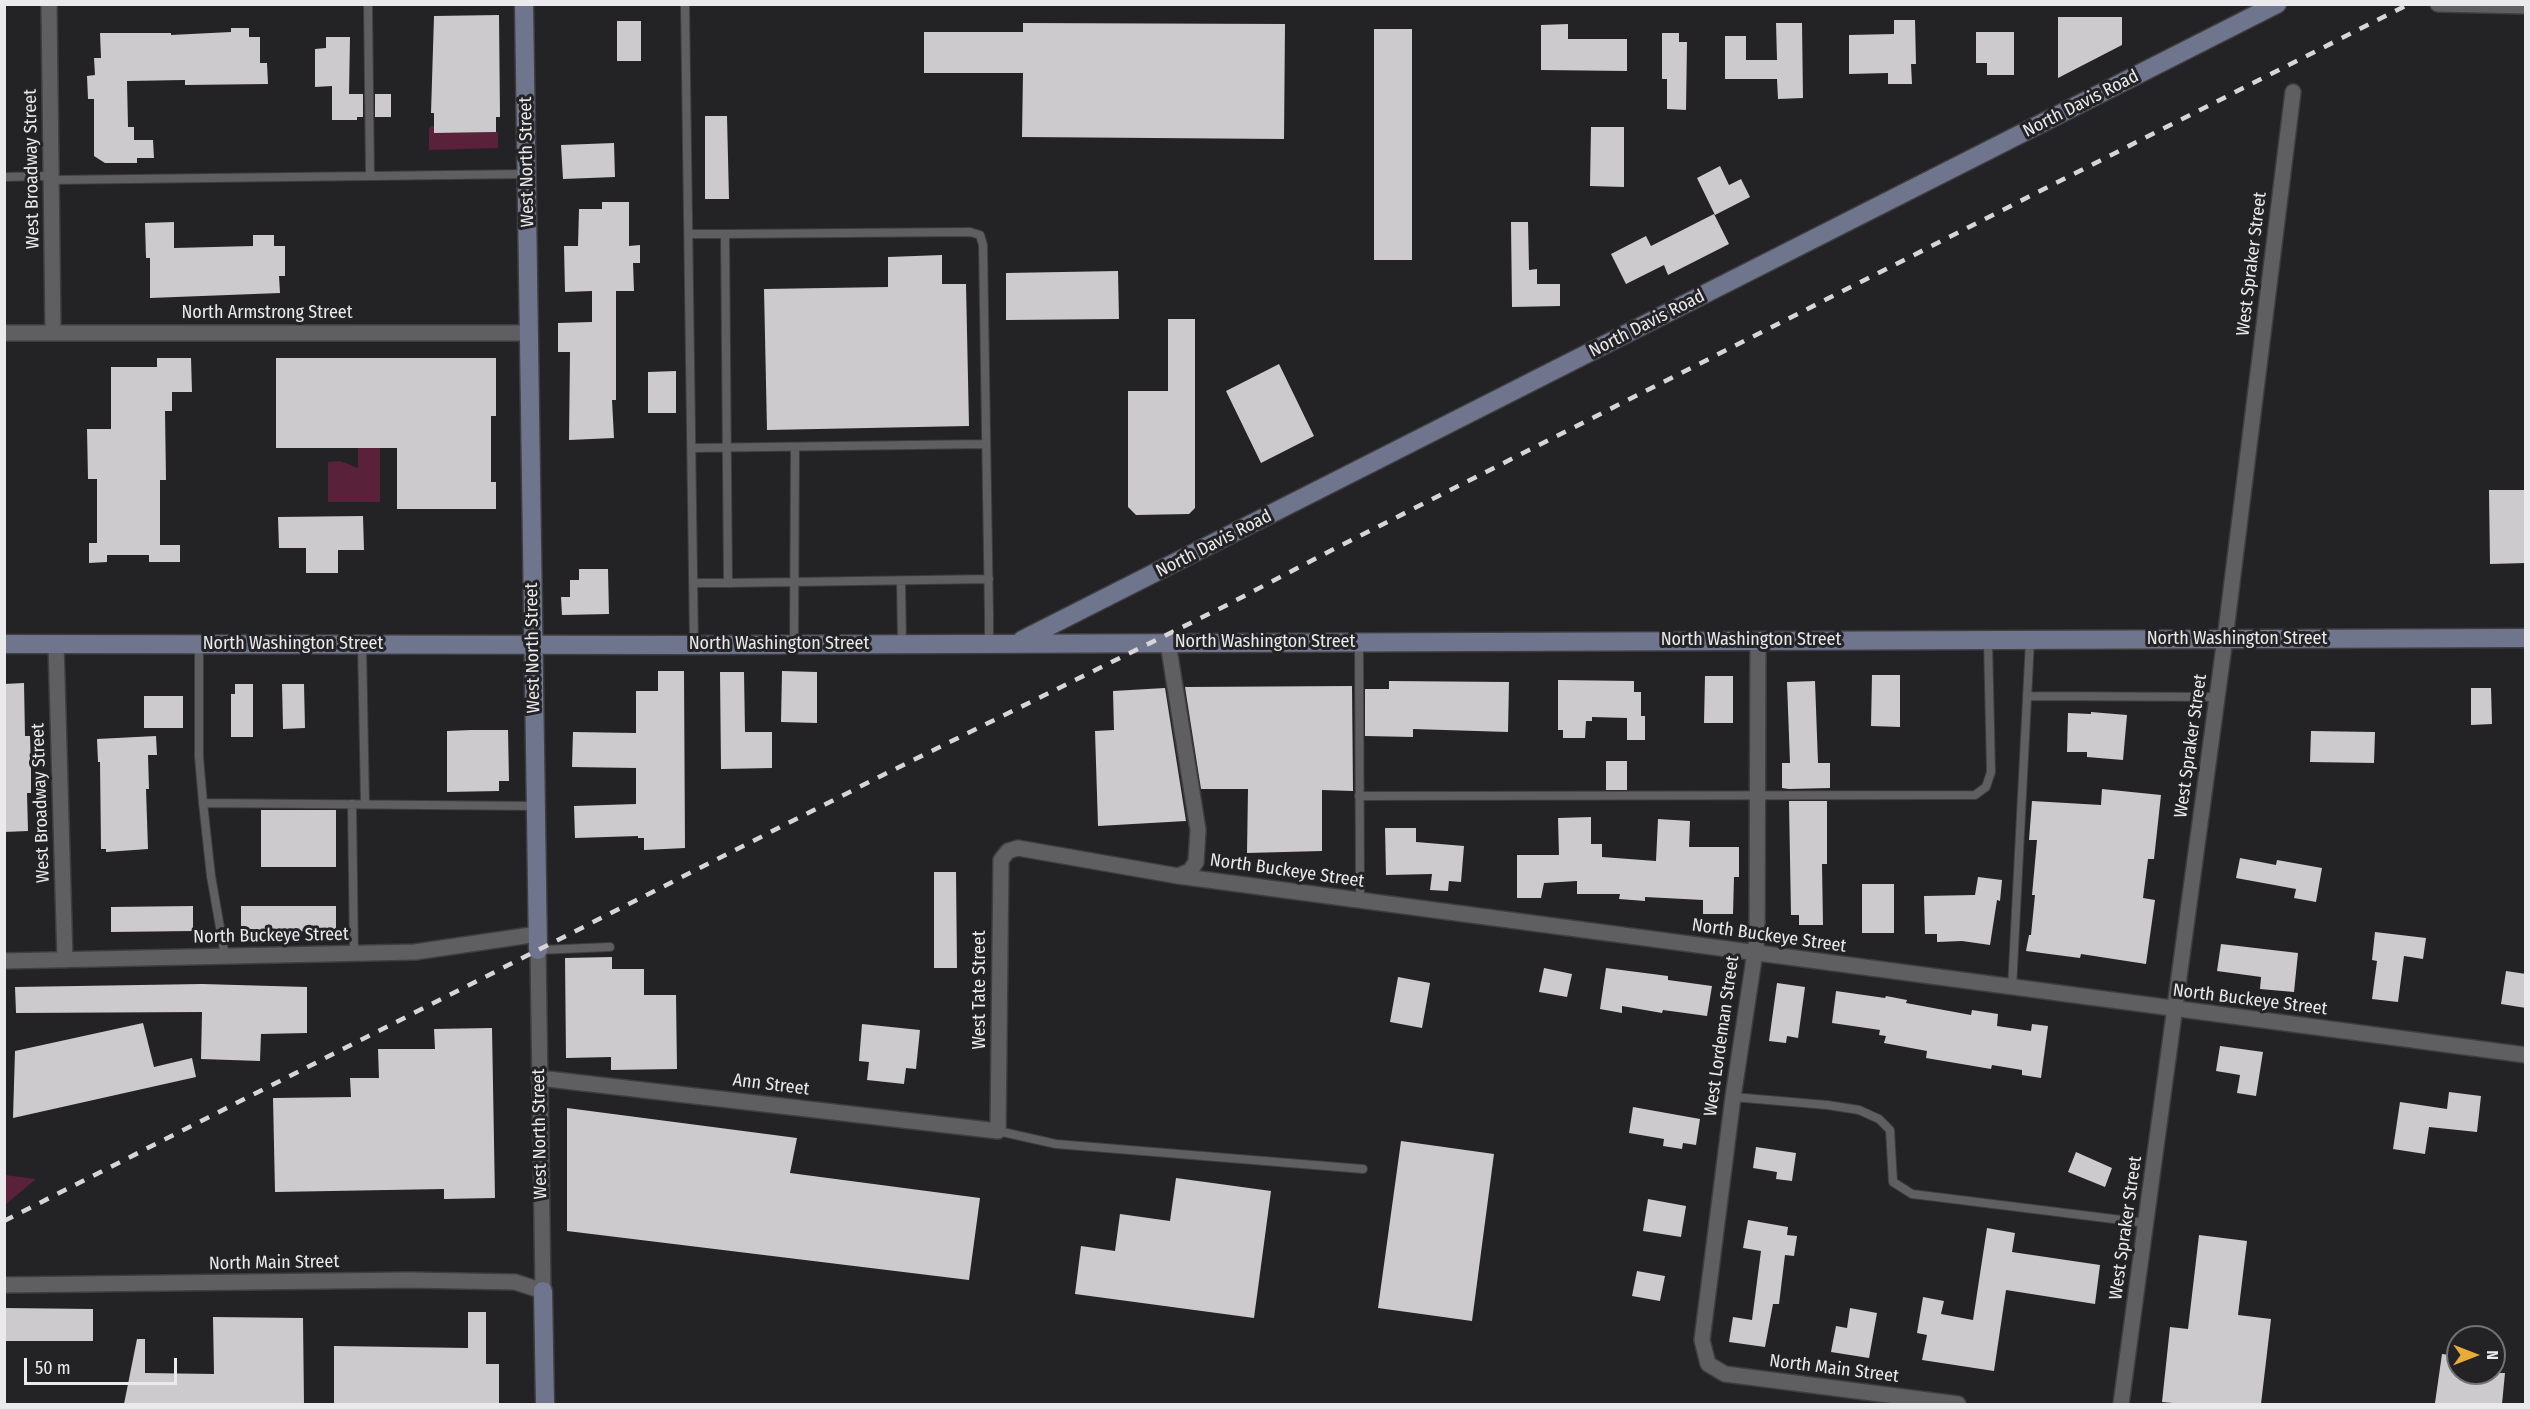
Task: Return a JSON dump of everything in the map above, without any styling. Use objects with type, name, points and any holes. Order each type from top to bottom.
[{"type":"main road","name":"West North Street","points":[[524,4],[538,942]]},
{"type":"main road","name":"North Davis Road","points":[[1018,642],[2277,4]]},
{"type":"main road","name":"North Washington Street","points":[[4,644],[694,645],[989,642],[2526,638]]},
{"type":"main road","points":[[543,1291],[545,1404]]},
{"type":"street","name":"West Broadway Street","points":[[49,4],[53,333]]},
{"type":"street","points":[[2438,4],[2526,6]]},
{"type":"street","name":"West Spraker Street","points":[[2121,1404],[2225,639],[2293,92]]},
{"type":"street","name":"North Armstrong Street","points":[[4,333],[529,333]]},
{"type":"street","name":"West Lordeman Street","points":[[1708,1364],[1702,1341],[1732,1097],[1757,939],[1758,640]]},
{"type":"street","points":[[1168,642],[1198,830],[1196,862],[1190,872],[1178,876]]},
{"type":"street","name":"West Broadway Street","points":[[57,644],[65,960]]},
{"type":"street","name":"North Buckeye Street","points":[[1008,851],[1018,848],[1178,876],[2526,1055]]},
{"type":"street","name":"West Tate Street","points":[[998,1131],[1000,884],[1001,860],[1008,851]]},
{"type":"street","name":"North Buckeye Street","points":[[4,961],[415,952],[538,942]]},
{"type":"street","name":"West North Street","points":[[538,942],[543,1291]]},
{"type":"street","name":"Ann Street","points":[[539,1078],[998,1131]]},
{"type":"street","name":"North Main Street","points":[[4,1285],[409,1280],[515,1282],[543,1291]]},
{"type":"street","name":"North Main Street","points":[[1708,1364],[1725,1374],[1958,1404]]},
{"type":"lane","points":[[368,4],[370,176]]},
{"type":"lane","points":[[685,4],[694,645]]},
{"type":"lane","points":[[4,177],[45,176],[51,180],[527,174]]},
{"type":"lane","points":[[690,234],[970,232],[980,235],[983,245],[989,642]]},
{"type":"lane","points":[[724,234],[728,583]]},
{"type":"lane","points":[[692,448],[986,444]]},
{"type":"lane","points":[[794,644],[795,447]]},
{"type":"lane","points":[[693,583],[989,579]]},
{"type":"lane","points":[[901,581],[902,643]]},
{"type":"lane","points":[[1359,796],[1975,795],[1986,787],[1991,772],[1988,639]]},
{"type":"lane","points":[[2012,988],[2030,639]]},
{"type":"lane","points":[[1359,642],[1360,900]]},
{"type":"lane","points":[[199,644],[199,729],[203,802],[211,876],[225,956]]},
{"type":"lane","points":[[362,644],[365,804]]},
{"type":"lane","points":[[2027,696],[2217,697]]},
{"type":"lane","points":[[203,802],[535,806]]},
{"type":"lane","points":[[352,804],[354,954]]},
{"type":"lane","points":[[538,942],[610,946]]},
{"type":"lane","points":[[1732,1097],[1827,1105],[1859,1110],[1879,1119],[1890,1130],[1893,1182],[1912,1194],[2146,1223]]},
{"type":"lane","points":[[998,1131],[1056,1144],[1363,1169]]},
{"type":"shaded area","points":[[431,126],[434,126],[435,133],[498,132],[498,148],[429,150]]},
{"type":"shaded area","points":[[358,448],[380,448],[380,502],[328,502],[328,462],[340,461],[358,468]]},
{"type":"shaded area","points":[[5,1175],[36,1179],[5,1205]]},
{"type":"building","points":[[499,15],[500,117],[496,117],[496,132],[434,133],[434,113],[431,113],[434,16]]},
{"type":"building","points":[[2058,17],[2122,17],[2122,45],[2058,78]]},
{"type":"building","points":[[1894,20],[1915,20],[1916,64],[1911,64],[1912,84],[1888,84],[1888,73],[1849,74],[1849,35],[1894,34]]},
{"type":"building","points":[[617,21],[641,21],[641,61],[617,61]]},
{"type":"building","points":[[1023,23],[1285,24],[1284,139],[1022,137],[1023,73],[924,73],[924,32],[1023,32]]},
{"type":"building","points":[[1776,23],[1802,23],[1803,98],[1778,99],[1777,79],[1725,79],[1725,36],[1746,36],[1746,60],[1777,60]]},
{"type":"building","points":[[1568,24],[1568,39],[1627,39],[1627,71],[1541,70],[1541,25]]},
{"type":"building","points":[[231,28],[249,28],[249,37],[260,37],[260,63],[267,63],[268,84],[185,85],[185,80],[127,81],[128,127],[134,127],[134,140],[153,140],[154,158],[137,158],[137,163],[105,163],[94,156],[94,99],[88,99],[87,76],[95,75],[94,58],[101,58],[100,33],[171,33],[171,35],[231,32]]},
{"type":"building","points":[[1374,29],[1412,29],[1412,260],[1374,260]]},
{"type":"building","points":[[1976,32],[2014,32],[2014,75],[1987,75],[1987,63],[1976,63]]},
{"type":"building","points":[[1662,33],[1679,33],[1679,42],[1687,42],[1686,110],[1667,109],[1667,79],[1662,79]]},
{"type":"building","points":[[326,37],[350,37],[349,94],[363,94],[363,117],[357,117],[357,120],[332,120],[332,86],[315,87],[315,49],[326,48]]},
{"type":"building","points":[[375,94],[391,94],[391,117],[375,117]]},
{"type":"building","points":[[705,116],[727,116],[729,199],[705,199]]},
{"type":"building","points":[[1591,127],[1624,127],[1624,187],[1590,186]]},
{"type":"building","points":[[614,143],[615,177],[563,179],[561,145]]},
{"type":"building","points":[[1720,166],[1729,185],[1741,179],[1750,197],[1715,215],[1697,178]]},
{"type":"building","points":[[602,202],[629,202],[629,246],[640,245],[640,263],[633,263],[634,291],[616,291],[616,400],[612,400],[614,438],[569,440],[570,352],[558,352],[558,323],[592,322],[592,291],[565,292],[564,246],[578,246],[579,209],[602,209]]},
{"type":"building","points":[[1714,214],[1729,244],[1668,275],[1664,265],[1626,284],[1611,254],[1646,236],[1651,246]]},
{"type":"building","points":[[174,222],[174,248],[253,246],[253,235],[274,235],[274,246],[285,246],[285,276],[279,276],[280,293],[150,298],[150,258],[146,258],[145,223]]},
{"type":"building","points":[[1511,222],[1528,222],[1529,270],[1537,269],[1537,284],[1560,284],[1560,306],[1512,307]]},
{"type":"building","points":[[942,255],[942,284],[966,284],[969,426],[767,430],[764,289],[888,287],[888,257]]},
{"type":"building","points":[[1118,271],[1119,319],[1006,320],[1006,273]]},
{"type":"building","points":[[1168,319],[1195,319],[1195,508],[1189,514],[1136,515],[1128,507],[1128,391],[1168,391]]},
{"type":"building","points":[[157,358],[191,358],[192,392],[172,392],[172,411],[165,411],[166,480],[160,480],[160,545],[180,545],[180,562],[149,562],[149,555],[107,555],[107,562],[89,563],[89,543],[97,543],[97,479],[88,479],[87,429],[111,429],[111,367],[157,367]]},
{"type":"building","points":[[276,358],[496,358],[496,416],[491,416],[491,482],[496,482],[496,509],[397,509],[397,448],[276,448]]},
{"type":"building","points":[[1279,364],[1314,436],[1261,463],[1226,391]]},
{"type":"building","points":[[676,371],[676,413],[648,413],[648,372]]},
{"type":"building","points":[[2489,490],[2526,490],[2526,563],[2490,564]]},
{"type":"building","points":[[363,516],[364,550],[338,550],[338,573],[306,573],[306,548],[279,548],[278,517]]},
{"type":"building","points":[[579,569],[608,569],[609,614],[562,615],[561,597],[570,597],[570,580],[579,580]]},
{"type":"building","points":[[658,671],[684,671],[685,848],[644,850],[644,838],[638,838],[638,836],[575,838],[574,806],[636,804],[636,768],[572,767],[573,732],[636,733],[636,691],[658,691]]},
{"type":"building","points":[[782,671],[817,672],[817,723],[781,722]]},
{"type":"building","points":[[720,672],[744,672],[745,732],[772,732],[772,768],[721,769]]},
{"type":"building","points":[[1872,675],[1900,675],[1900,727],[1871,726]]},
{"type":"building","points":[[1705,676],[1733,676],[1733,723],[1704,723]]},
{"type":"building","points":[[1558,680],[1634,681],[1634,692],[1641,692],[1641,716],[1645,716],[1645,740],[1627,740],[1627,718],[1592,717],[1592,721],[1586,721],[1585,738],[1563,738],[1563,730],[1558,730]]},
{"type":"building","points":[[1389,681],[1509,682],[1508,732],[1413,729],[1413,737],[1365,736],[1365,689],[1389,689]]},
{"type":"building","points":[[1815,681],[1818,763],[1830,763],[1830,788],[1782,788],[1782,763],[1790,763],[1787,682]]},
{"type":"building","points":[[24,683],[25,736],[30,736],[31,768],[31,793],[27,793],[28,831],[4,832],[4,684]]},
{"type":"building","points":[[235,684],[253,684],[253,737],[231,737],[231,694],[235,694]]},
{"type":"building","points":[[282,684],[304,684],[305,728],[283,729]]},
{"type":"building","points":[[1352,686],[1353,791],[1322,790],[1322,851],[1247,853],[1248,789],[1201,789],[1185,687]]},
{"type":"building","points":[[1165,688],[1186,821],[1098,826],[1095,731],[1114,730],[1113,691]]},
{"type":"building","points":[[2471,688],[2491,688],[2492,724],[2471,725]]},
{"type":"building","points":[[144,696],[183,696],[183,728],[144,728]]},
{"type":"building","points":[[2091,712],[2127,715],[2123,760],[2087,757],[2087,752],[2067,752],[2068,713],[2091,714]]},
{"type":"building","points":[[508,730],[509,781],[499,781],[499,791],[447,792],[447,731]]},
{"type":"building","points":[[2311,731],[2375,732],[2374,763],[2310,762]]},
{"type":"building","points":[[156,736],[157,755],[148,755],[149,789],[146,789],[148,849],[106,852],[106,849],[101,849],[100,762],[98,762],[97,739]]},
{"type":"building","points":[[1606,761],[1627,761],[1627,790],[1606,790]]},
{"type":"building","points":[[2102,789],[2161,795],[2154,859],[2148,859],[2143,898],[2155,900],[2146,964],[2081,954],[2080,958],[2026,951],[2029,935],[2031,935],[2035,895],[2032,895],[2037,840],[2029,840],[2032,801],[2101,805]]},
{"type":"building","points":[[1789,801],[1827,801],[1827,864],[1822,864],[1823,925],[1799,925],[1799,915],[1791,915]]},
{"type":"building","points":[[261,810],[336,810],[336,867],[261,867]]},
{"type":"building","points":[[1591,817],[1591,844],[1602,844],[1602,857],[1656,861],[1658,819],[1690,821],[1689,847],[1739,847],[1739,877],[1734,877],[1733,914],[1703,914],[1703,900],[1645,897],[1645,901],[1619,899],[1620,894],[1577,894],[1577,881],[1544,883],[1541,898],[1517,898],[1517,855],[1559,855],[1558,818]]},
{"type":"building","points":[[1385,828],[1416,828],[1416,842],[1464,846],[1461,882],[1449,881],[1448,891],[1430,890],[1432,874],[1386,875]]},
{"type":"building","points":[[2240,858],[2276,865],[2277,860],[2322,868],[2316,902],[2294,898],[2296,889],[2236,878]]},
{"type":"building","points":[[934,872],[956,872],[957,968],[934,968]]},
{"type":"building","points":[[1978,877],[2002,880],[2000,901],[1997,900],[1990,945],[1962,941],[1937,942],[1937,934],[1925,934],[1924,896],[1975,895]]},
{"type":"building","points":[[1862,884],[1894,884],[1894,933],[1862,933]]},
{"type":"building","points":[[193,906],[193,931],[111,932],[111,907]]},
{"type":"building","points":[[241,906],[336,906],[336,931],[241,932]]},
{"type":"building","points":[[2375,932],[2426,938],[2423,959],[2404,956],[2398,1002],[2372,999],[2377,961],[2372,960]]},
{"type":"building","points":[[2221,944],[2298,953],[2294,992],[2260,989],[2261,977],[2217,971]]},
{"type":"building","points":[[612,957],[612,969],[644,969],[644,995],[676,995],[677,1069],[611,1070],[611,1057],[566,1058],[565,958]]},
{"type":"building","points":[[1544,968],[1572,974],[1567,997],[1539,992]]},
{"type":"building","points":[[1606,968],[1668,976],[1668,980],[1712,986],[1707,1016],[1663,1010],[1662,1013],[1622,1006],[1622,1013],[1600,1009]]},
{"type":"building","points":[[2506,971],[2526,974],[2526,1008],[2501,1004]]},
{"type":"building","points":[[1398,977],[1430,983],[1422,1028],[1390,1022]]},
{"type":"building","points":[[1777,983],[1805,987],[1798,1038],[1787,1036],[1786,1043],[1769,1041]]},
{"type":"building","points":[[202,984],[307,987],[307,1033],[261,1034],[260,1061],[201,1059],[202,1012],[16,1013],[15,987]]},
{"type":"building","points":[[1836,991],[1885,998],[1886,996],[1907,1000],[1906,1003],[1971,1015],[1972,1010],[1998,1014],[1997,1026],[2031,1031],[2032,1024],[2048,1026],[2041,1078],[2022,1075],[2022,1070],[1992,1065],[1991,1069],[1926,1058],[1927,1051],[1884,1043],[1886,1036],[1879,1035],[1880,1030],[1832,1023]]},
{"type":"building","points":[[143,1023],[154,1067],[192,1058],[196,1077],[13,1118],[15,1051]]},
{"type":"building","points":[[862,1024],[920,1030],[916,1069],[906,1068],[904,1084],[867,1080],[869,1062],[859,1061]]},
{"type":"building","points":[[492,1028],[495,1198],[444,1199],[444,1189],[275,1192],[273,1098],[351,1097],[350,1078],[379,1078],[378,1049],[435,1049],[434,1029]]},
{"type":"building","points":[[2220,1046],[2263,1052],[2256,1096],[2237,1093],[2240,1075],[2216,1071]]},
{"type":"building","points":[[2449,1092],[2481,1096],[2477,1132],[2429,1127],[2425,1154],[2393,1149],[2400,1102],[2447,1109]]},
{"type":"building","points":[[1633,1107],[1700,1119],[1696,1145],[1683,1143],[1682,1149],[1663,1146],[1664,1139],[1629,1133]]},
{"type":"building","points":[[567,1108],[797,1138],[790,1173],[980,1198],[969,1280],[567,1231]]},
{"type":"building","points":[[1401,1141],[1494,1154],[1472,1321],[1378,1308]]},
{"type":"building","points":[[1756,1147],[1796,1153],[1792,1181],[1776,1179],[1777,1172],[1753,1168]]},
{"type":"building","points":[[2076,1152],[2112,1168],[2105,1187],[2068,1172]]},
{"type":"building","points":[[1176,1178],[1271,1191],[1254,1318],[1075,1294],[1081,1246],[1115,1251],[1120,1214],[1170,1221]]},
{"type":"building","points":[[1648,1199],[1686,1206],[1681,1237],[1643,1231]]},
{"type":"building","points":[[1748,1220],[1788,1227],[1787,1235],[1797,1236],[1794,1256],[1785,1255],[1779,1304],[1773,1304],[1765,1347],[1729,1342],[1733,1317],[1752,1320],[1761,1251],[1743,1248]]},
{"type":"building","points":[[1987,1228],[2015,1233],[2012,1252],[2100,1265],[2095,1304],[2006,1290],[1994,1371],[1922,1360],[1927,1335],[1917,1333],[1923,1297],[1944,1301],[1941,1314],[1973,1320]]},
{"type":"building","points":[[2199,1235],[2247,1241],[2238,1315],[2271,1319],[2261,1404],[2162,1402],[2170,1327],[2188,1329]]},
{"type":"building","points":[[1637,1271],[1665,1276],[1660,1301],[1632,1296]]},
{"type":"building","points":[[4,1308],[93,1309],[93,1341],[4,1341]]},
{"type":"building","points":[[1850,1308],[1877,1313],[1869,1358],[1831,1352],[1836,1326],[1847,1328]]},
{"type":"building","points":[[468,1312],[486,1312],[486,1364],[499,1364],[499,1404],[334,1404],[334,1346],[468,1348]]},
{"type":"building","points":[[213,1317],[303,1318],[304,1404],[124,1404],[137,1339],[145,1339],[145,1373],[214,1374]]},
{"type":"building","points":[[2442,1354],[2446,1354],[2446,1385],[2504,1385],[2502,1404],[2435,1403]]},
{"type":"railway","points":[[4,1221],[883,775],[1225,606],[2409,4]]}]
